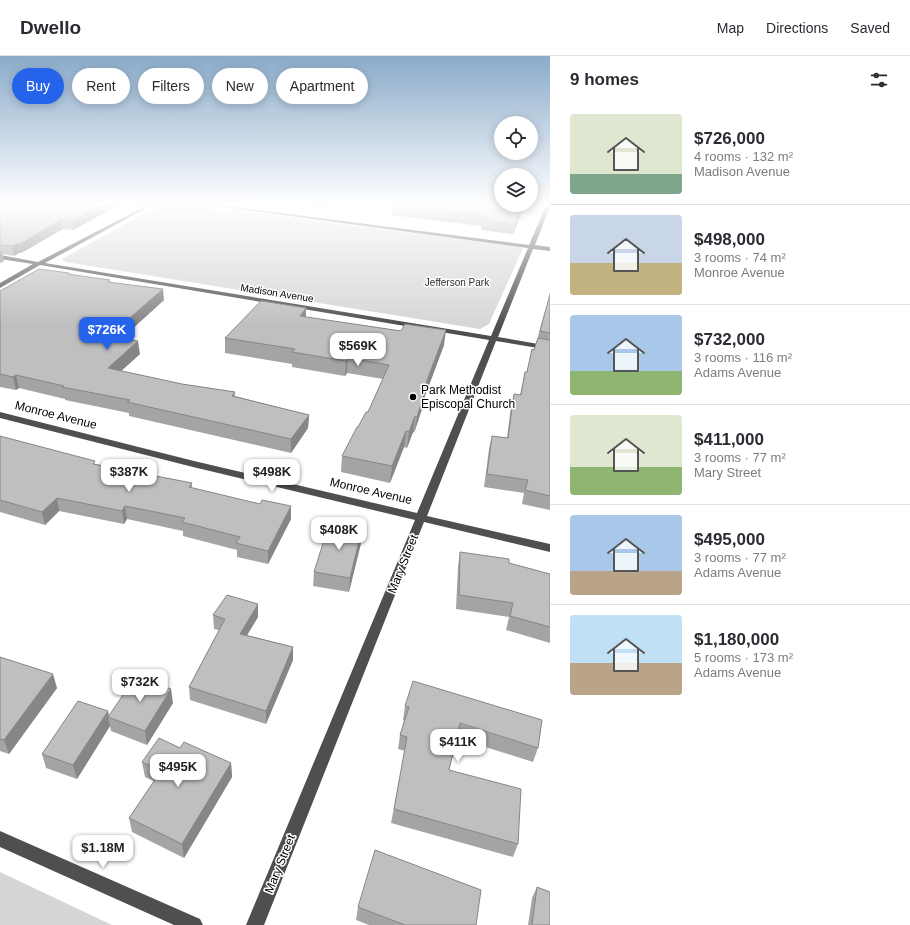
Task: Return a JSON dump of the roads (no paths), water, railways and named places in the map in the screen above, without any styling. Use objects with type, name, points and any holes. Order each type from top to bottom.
[{"type":"street","points":[[0,286],[77,244]]},
{"type":"street","points":[[511,244],[550,248]]},
{"type":"street","name":"Mary Street","points":[[255,925],[494,339],[530,246]]},
{"type":"street","name":"Madison Avenue","points":[[0,256],[550,348]]},
{"type":"street","name":"Monroe Avenue","points":[[0,415],[194,464],[422,516],[550,548]]},
{"type":"street","points":[[0,839],[194,925]]},
{"type":"place","name":"Park Methodist Episcopal Church","points":[[413,397]]},
{"type":"park label","name":"Jefferson Park","points":[[457,282]]}]
